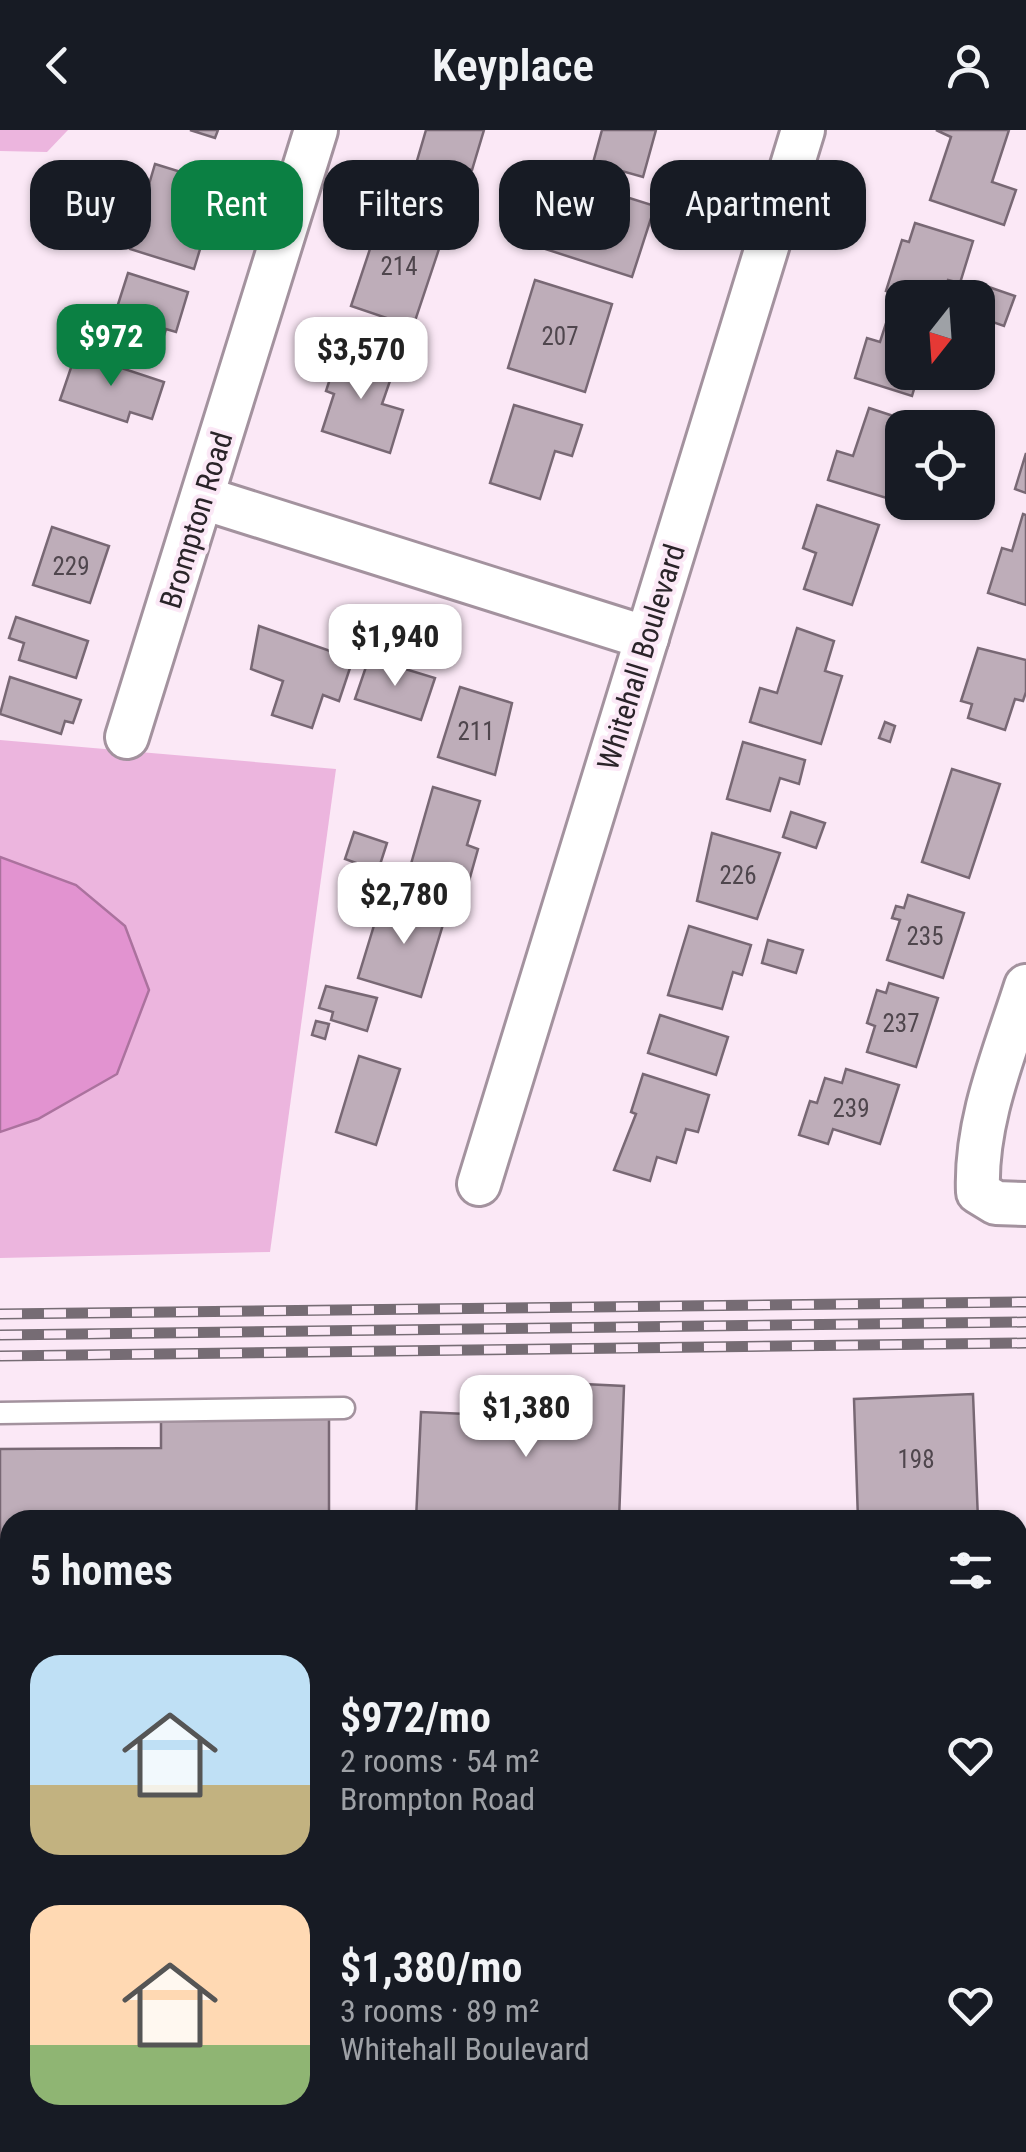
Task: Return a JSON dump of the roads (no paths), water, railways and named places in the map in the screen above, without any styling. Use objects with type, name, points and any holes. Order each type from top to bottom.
[{"type":"street","name":"Brompton Road","points":[[127,737],[316,130]]},
{"type":"street","name":"Whitehall Boulevard","points":[[479,1184],[803,130]]},
{"type":"street","points":[[203,498],[647,638]]},
{"type":"street","points":[[1026,986],[977,1162],[978,1192],[996,1204],[1026,1204]]},
{"type":"lane","points":[[0,1413],[344,1408]]},
{"type":"railway","points":[[0,1314],[1026,1302]]},
{"type":"railway","points":[[0,1335],[1026,1322]]},
{"type":"railway","points":[[0,1356],[1026,1343]]}]
